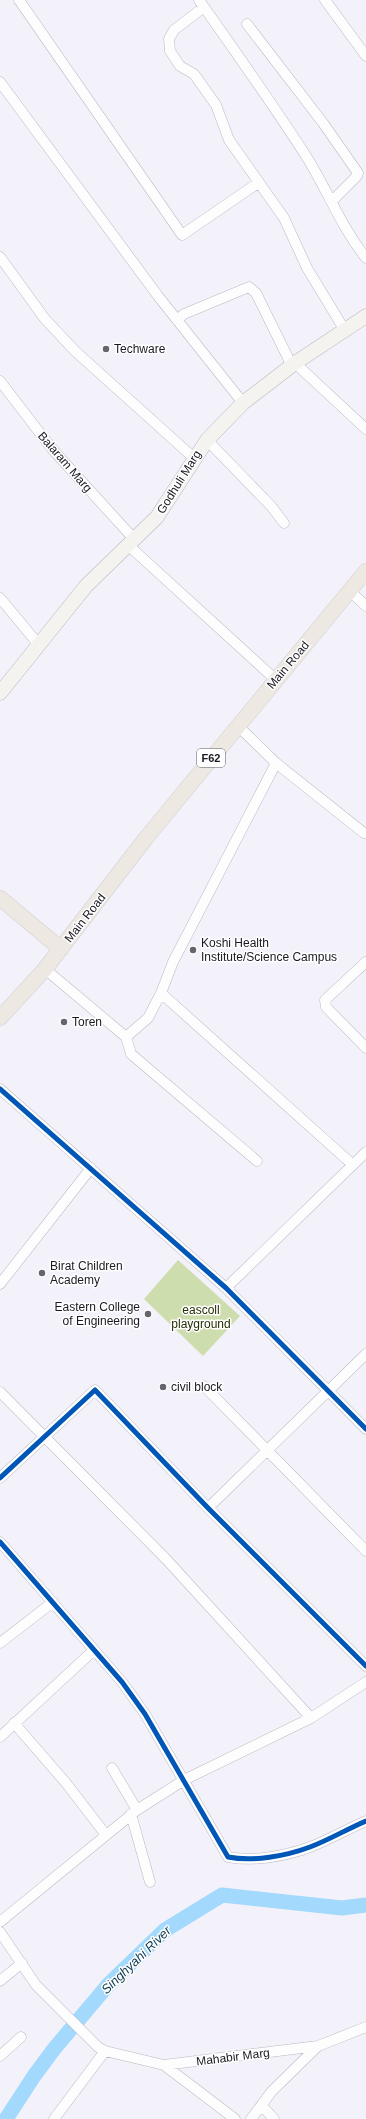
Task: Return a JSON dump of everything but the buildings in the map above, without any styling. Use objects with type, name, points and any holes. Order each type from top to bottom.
[{"type":"main road","name":"Godhuli Marg","points":[[0,693],[86,586],[157,517],[207,440],[243,403],[294,364],[344,329],[366,316]]},
{"type":"main road","name":"Main Road","points":[[61,949],[146,838],[352,593],[366,572]]},
{"type":"main road","name":"Main Road","points":[[240,727],[276,680],[352,593],[366,581]]},
{"type":"main road","points":[[0,898],[61,949]]},
{"type":"main road","name":"F62","points":[[0,1018],[45,969],[61,949]]},
{"type":"street","points":[[19,0],[182,235],[258,183]]},
{"type":"street","points":[[325,0],[366,56]]},
{"type":"street","points":[[344,329],[307,268],[284,218],[229,140],[216,104],[203,84],[194,74],[180,66],[170,50],[169,39],[174,30],[201,4],[306,156],[332,201],[351,240],[366,258]]},
{"type":"street","points":[[247,24],[323,123],[358,173],[357,176],[332,201]]},
{"type":"street","points":[[0,82],[158,296],[243,403]]},
{"type":"street","points":[[0,257],[45,319],[75,351],[194,458]]},
{"type":"street","points":[[177,320],[184,314],[249,287],[256,293],[294,364],[366,429]]},
{"type":"street","name":"Balaram Marg","points":[[0,381],[53,450],[131,542],[276,680]]},
{"type":"street","points":[[207,440],[271,506],[284,523]]},
{"type":"street","points":[[352,593],[366,606]]},
{"type":"street","points":[[0,598],[39,645]]},
{"type":"street","points":[[240,727],[276,763],[364,834],[366,833]]},
{"type":"street","points":[[126,1037],[148,1018],[161,993],[173,962],[276,763]]},
{"type":"street","points":[[366,962],[325,1000],[326,1007],[366,1048]]},
{"type":"street","points":[[45,969],[126,1037],[131,1054],[257,1161]]},
{"type":"street","points":[[161,993],[353,1165]]},
{"type":"street","points":[[0,1089],[226,1288],[366,1429]]},
{"type":"street","points":[[226,1288],[366,1152]]},
{"type":"street","points":[[0,1284],[91,1168]]},
{"type":"street","points":[[208,1508],[366,1354]]},
{"type":"street","points":[[204,1386],[366,1551]]},
{"type":"street","points":[[0,1478],[95,1390],[208,1508],[366,1666]]},
{"type":"street","points":[[0,1392],[44,1438],[166,1559],[311,1718]]},
{"type":"street","points":[[0,1542],[122,1682],[145,1714],[228,1857],[238,1859],[287,1854],[310,1847],[366,1821]]},
{"type":"street","points":[[0,1643],[53,1602]]},
{"type":"street","points":[[0,1737],[94,1650]]},
{"type":"street","points":[[0,1922],[134,1812],[184,1780],[311,1718],[366,1682]]},
{"type":"street","points":[[14,1723],[66,1783],[106,1834]]},
{"type":"street","points":[[112,1768],[134,1812],[150,1882]]},
{"type":"street","points":[[0,1932],[36,1985],[102,2049],[54,2119]]},
{"type":"street","points":[[0,1981],[22,1963]]},
{"type":"street","name":"Mahabir Marg","points":[[102,2049],[164,2065],[318,2046],[366,2027]]},
{"type":"street","points":[[0,2056],[21,2037]]},
{"type":"street","points":[[251,2119],[272,2091],[318,2046]]},
{"type":"street","points":[[164,2065],[235,2119]]},
{"type":"street","points":[[262,2106],[274,2119]]},
{"type":"green space","name":"eascoll playground","points":[[178,1260],[240,1316],[203,1356],[144,1299]]},
{"type":"waterway","name":"Singhyahi River","points":[[6,2119],[34,2076],[54,2049],[108,1985],[165,1930],[222,1895],[342,1908],[366,1905]]},
{"type":"cycle path","points":[[0,1089],[226,1288],[366,1429]]},
{"type":"cycle path","points":[[0,1478],[95,1390],[208,1508],[366,1666]]},
{"type":"cycle path","points":[[0,1542],[122,1682],[145,1714],[228,1857],[248,1859],[291,1853],[317,1844],[366,1821]]},
{"type":"place","name":"Techware","points":[[106,349]]},
{"type":"place","name":"Koshi Health Institute/Science Campus","points":[[193,950]]},
{"type":"place","name":"Toren","points":[[64,1022]]},
{"type":"place","name":"Birat Children Academy","points":[[42,1273]]},
{"type":"place","name":"Eastern College of Engineering","points":[[148,1314]]},
{"type":"place","name":"civil block","points":[[163,1387]]}]
